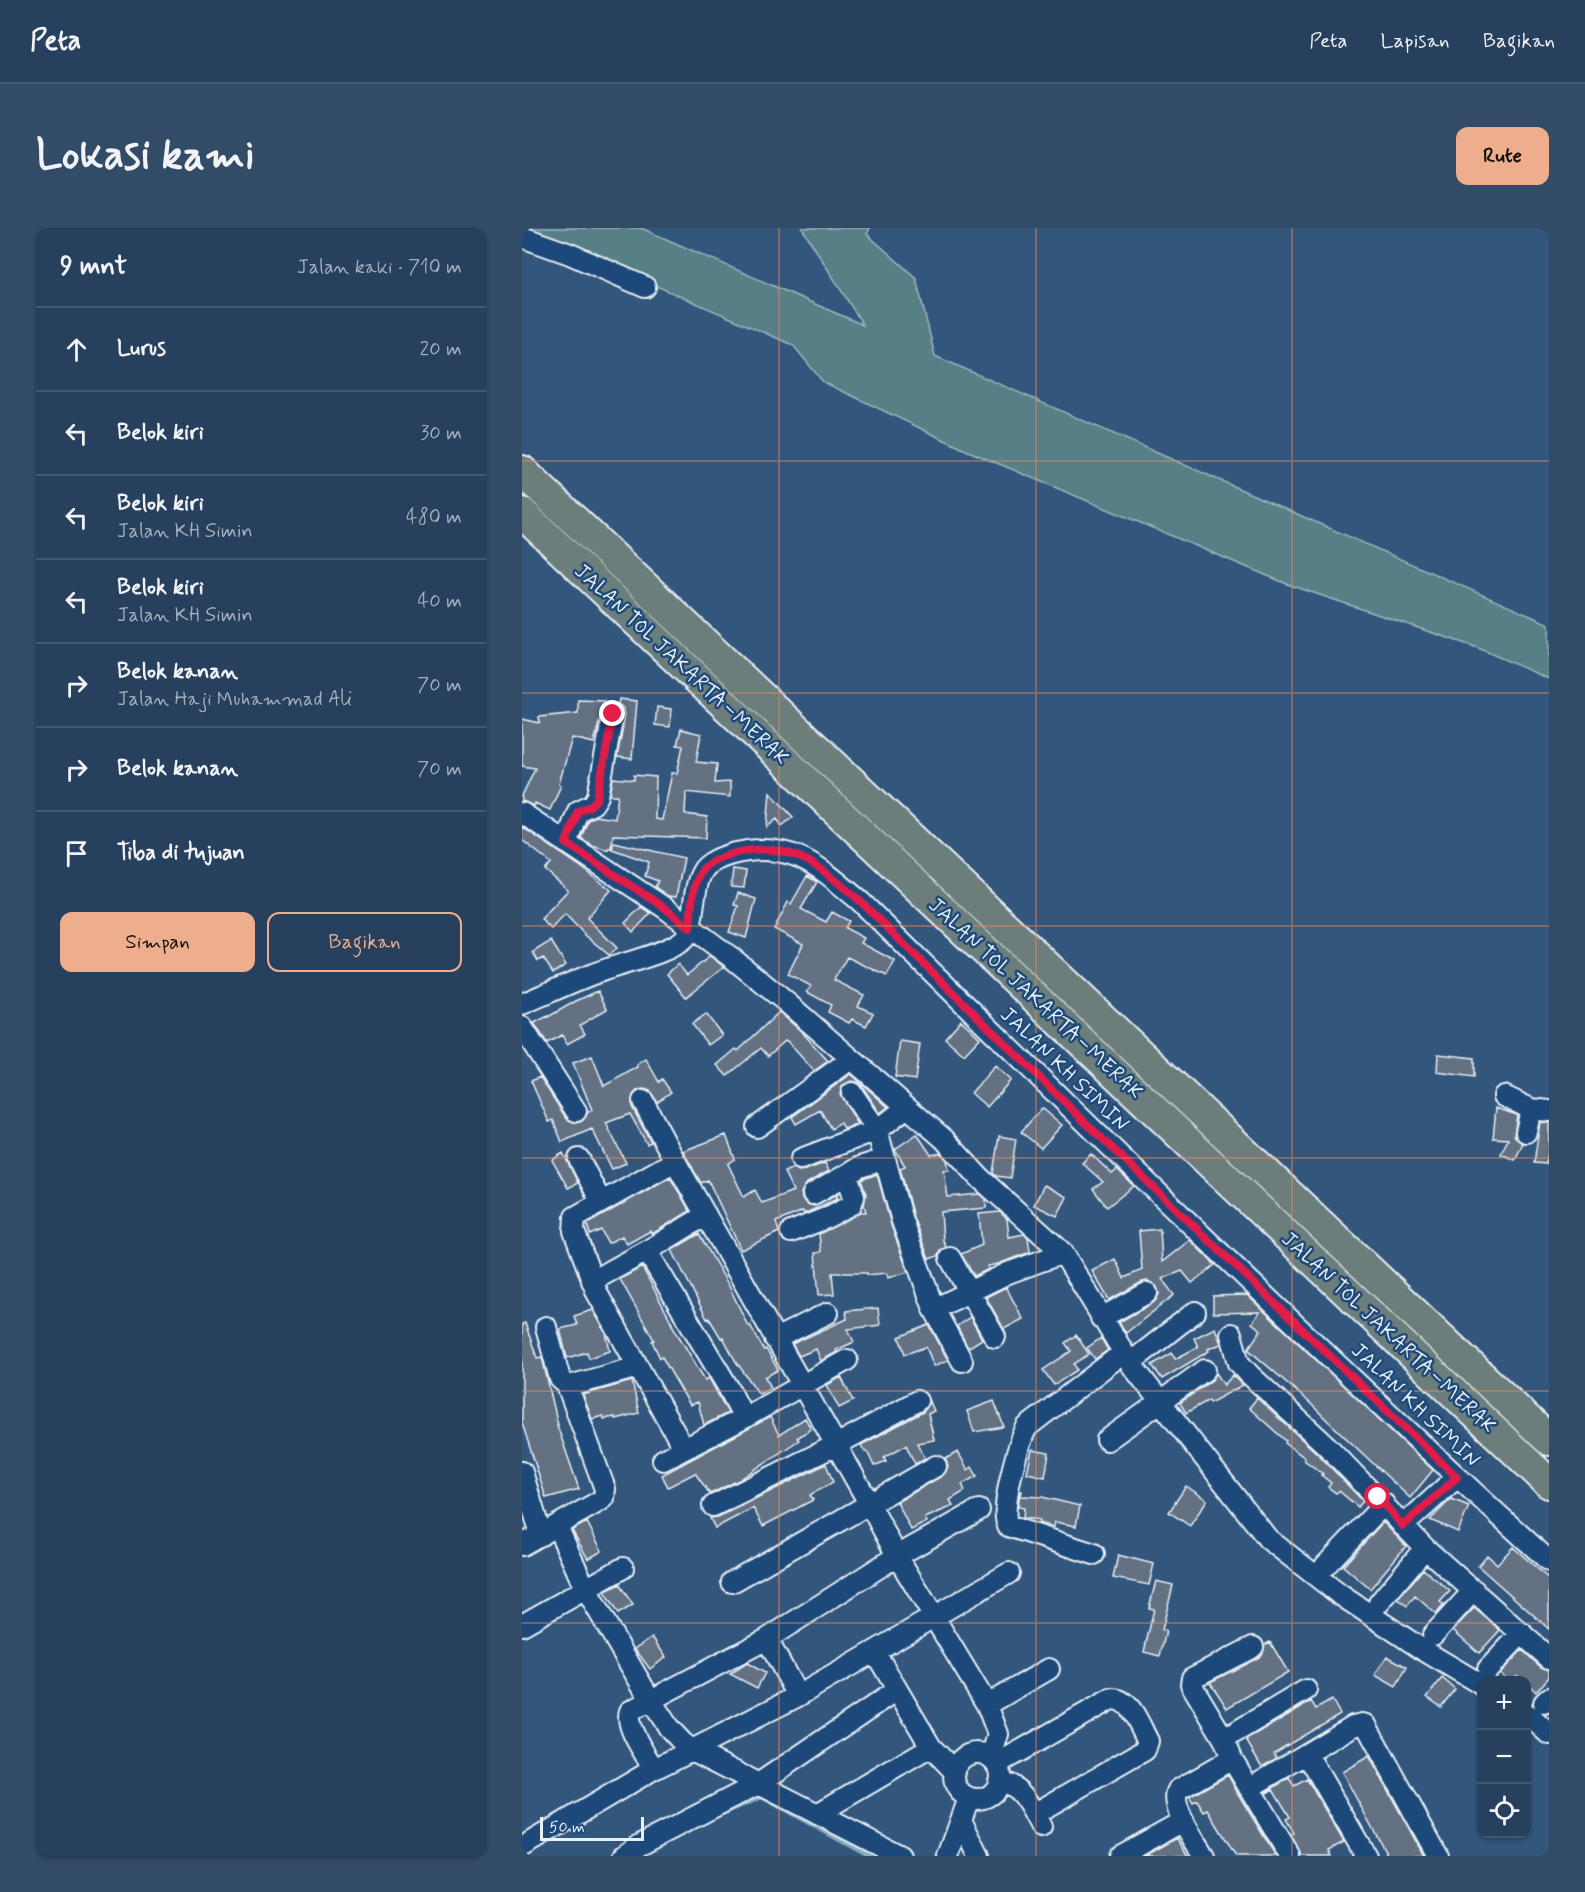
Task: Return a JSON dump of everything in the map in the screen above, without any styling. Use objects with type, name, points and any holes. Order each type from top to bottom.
[{"type":"highway","name":"JALAN TOL JAKARTA–MERAK","points":[[522,471],[1549,1440]]},
{"type":"highway","name":"JALAN TOL JAKARTA–MERAK","points":[[522,513],[1549,1483]]},
{"type":"street","points":[[522,237],[570,254],[645,287]]},
{"type":"street","points":[[566,843],[578,811],[590,806],[597,799],[613,714]]},
{"type":"street","points":[[522,813],[665,908],[759,980],[944,1139],[981,1179],[1063,1253],[1127,1358],[1269,1539],[1339,1594],[1423,1650],[1483,1676]]},
{"type":"street","name":"JALAN KH SIMIN","points":[[690,928],[695,889],[702,870],[720,857],[746,851],[776,849],[795,855],[831,875],[1087,1124],[1457,1477],[1549,1561]]},
{"type":"street","points":[[522,1004],[593,974],[673,947],[686,937],[690,928]]},
{"type":"street","points":[[522,1027],[576,1111]]},
{"type":"street","points":[[757,1127],[851,1059]]},
{"type":"street","points":[[852,1093],[877,1130],[902,1221],[934,1309],[962,1361]]},
{"type":"street","points":[[1504,1096],[1540,1110],[1526,1132]]},
{"type":"street","points":[[644,1101],[675,1161],[897,1556],[987,1705],[998,1734],[996,1768],[997,1787],[988,1796],[975,1799],[969,1798],[959,1790],[955,1772],[961,1761],[972,1754],[979,1754],[996,1768],[1010,1783],[1017,1788],[1038,1821],[1145,1750],[1148,1741],[1128,1706],[1116,1699],[1111,1699],[996,1768]]},
{"type":"street","points":[[801,1159],[877,1130],[907,1107]]},
{"type":"street","points":[[813,1194],[860,1167],[885,1159]]},
{"type":"street","points":[[579,1160],[601,1202]]},
{"type":"street","points":[[675,1161],[575,1217],[574,1231],[592,1281],[684,1449]]},
{"type":"street","points":[[791,1232],[851,1205],[854,1197],[847,1175]]},
{"type":"street","points":[[592,1281],[706,1215]]},
{"type":"street","points":[[647,1251],[744,1418]]},
{"type":"street","points":[[934,1309],[1008,1273],[1063,1253]]},
{"type":"street","points":[[950,1258],[995,1337]]},
{"type":"street","points":[[1101,1318],[1147,1293]]},
{"type":"street","points":[[1094,1554],[1008,1526],[1005,1515],[1006,1499],[1019,1442],[1027,1427],[1194,1312]]},
{"type":"street","points":[[776,1339],[828,1313]]},
{"type":"street","points":[[522,1545],[600,1501],[605,1494],[567,1385],[560,1379],[546,1327]]},
{"type":"street","points":[[1231,1334],[1239,1363],[1250,1375],[1327,1446],[1425,1548],[1549,1658]]},
{"type":"street","points":[[663,1460],[847,1360]]},
{"type":"street","points":[[567,1385],[638,1366]]},
{"type":"street","points":[[1107,1440],[1205,1370]]},
{"type":"street","points":[[713,1506],[836,1445],[917,1401]]},
{"type":"street","points":[[732,1582],[936,1466]]},
{"type":"street","points":[[522,1472],[549,1530],[650,1699],[682,1743],[900,1856]]},
{"type":"street","points":[[1403,1526],[1457,1477]]},
{"type":"street","points":[[1325,1566],[1384,1504]]},
{"type":"street","points":[[654,1769],[630,1727],[628,1718],[630,1711],[767,1639],[897,1556],[979,1510]]},
{"type":"street","points":[[1379,1603],[1425,1548]]},
{"type":"street","points":[[522,1625],[623,1568]]},
{"type":"street","points":[[522,1847],[654,1769],[798,1696],[1009,1573]]},
{"type":"street","points":[[1433,1635],[1474,1590]]},
{"type":"street","points":[[1486,1676],[1522,1634]]},
{"type":"street","points":[[767,1639],[798,1696]]},
{"type":"street","points":[[1253,1647],[1192,1678],[1192,1688],[1224,1739],[1232,1759],[1290,1856]]},
{"type":"street","points":[[875,1652],[931,1747],[955,1772]]},
{"type":"street","points":[[987,1705],[1049,1669]]},
{"type":"street","points":[[624,1856],[640,1845],[758,1784],[897,1690]]},
{"type":"street","points":[[1224,1739],[1306,1690]]},
{"type":"street","points":[[1531,1718],[1549,1734]]},
{"type":"street","points":[[1249,1788],[1353,1726],[1366,1725],[1438,1856]]},
{"type":"street","points":[[817,1814],[931,1747]]},
{"type":"street","points":[[1307,1754],[1366,1856]]},
{"type":"street","points":[[1204,1856],[1183,1821],[1175,1801],[1178,1790],[1232,1759]]},
{"type":"street","points":[[948,1856],[969,1798]]},
{"type":"street","points":[[961,1820],[979,1856]]},
{"type":"street","points":[[1122,1855],[1183,1821]]},
{"type":"green space","points":[[522,228],[641,228],[863,325],[802,228],[870,228],[867,234],[916,278],[935,356],[1549,624],[1549,679],[1478,648],[1287,584],[968,451],[823,382],[793,345]]},
{"type":"building","points":[[619,699],[637,701],[632,759],[617,757],[625,716],[624,709],[618,704]]},
{"type":"building","points":[[578,700],[604,701],[594,743],[572,738],[559,784],[561,785],[550,810],[535,803],[534,806],[522,801],[522,796],[535,768],[522,766],[522,719],[540,723],[539,717],[578,713]]},
{"type":"building","points":[[657,707],[671,709],[670,727],[655,725]]},
{"type":"building","points":[[681,729],[701,734],[696,762],[717,764],[715,783],[730,782],[730,797],[686,792],[685,814],[707,817],[706,838],[613,835],[611,848],[608,850],[592,845],[581,838],[588,820],[595,816],[615,819],[618,795],[610,795],[613,778],[634,780],[634,775],[656,777],[655,819],[662,820],[672,773],[677,773],[683,746],[677,745]]},
{"type":"building","points":[[770,792],[793,817],[782,826],[777,819],[767,827]]},
{"type":"building","points":[[522,827],[611,890],[587,918],[617,948],[609,955],[565,914],[551,929],[541,919],[568,890],[545,870],[551,863],[522,840]]},
{"type":"building","points":[[614,842],[684,858],[676,897],[668,896],[655,887],[658,881],[645,876],[649,862],[612,849]]},
{"type":"building","points":[[733,869],[746,871],[744,888],[731,887]]},
{"type":"building","points":[[807,876],[817,882],[801,909],[826,922],[832,912],[849,921],[845,928],[864,938],[861,943],[895,961],[887,976],[847,957],[834,980],[864,995],[858,1006],[873,1013],[866,1026],[852,1019],[849,1023],[828,1012],[831,1005],[807,992],[811,986],[788,974],[803,944],[774,929],[788,902],[791,904]]},
{"type":"building","points":[[738,893],[756,899],[746,938],[729,932],[738,906],[734,905]]},
{"type":"building","points":[[641,907],[651,913],[633,932],[625,923]]},
{"type":"building","points":[[551,941],[566,965],[553,973],[543,958],[538,961],[533,952]]},
{"type":"building","points":[[710,956],[724,967],[686,997],[667,974],[678,964],[687,975]]},
{"type":"building","points":[[598,991],[607,1009],[580,1025],[585,1034],[567,1044],[562,1035],[547,1043],[534,1023]]},
{"type":"building","points":[[779,1012],[802,1032],[828,1061],[814,1071],[785,1041],[768,1056],[761,1048],[727,1076],[717,1065],[736,1049],[738,1051]]},
{"type":"building","points":[[706,1014],[722,1035],[708,1045],[692,1024]]},
{"type":"building","points":[[961,1020],[980,1038],[964,1055],[945,1038]]},
{"type":"building","points":[[900,1041],[920,1044],[915,1080],[895,1077]]},
{"type":"building","points":[[1438,1054],[1474,1058],[1474,1077],[1437,1072]]},
{"type":"building","points":[[592,1056],[604,1086],[638,1067],[637,1065],[646,1059],[659,1082],[662,1079],[671,1092],[657,1102],[650,1091],[644,1089],[638,1090],[633,1095],[632,1107],[651,1142],[647,1144],[630,1114],[606,1123],[626,1163],[612,1169],[592,1129],[562,1142],[553,1120],[549,1122],[531,1081],[540,1077],[566,1118],[576,1123],[582,1121],[592,1110],[573,1063]]},
{"type":"building","points":[[995,1066],[1011,1080],[987,1107],[971,1093]]},
{"type":"building","points":[[851,1074],[888,1107],[880,1113],[862,1086],[851,1081],[842,1087],[840,1094],[858,1124],[844,1129],[841,1123],[831,1129],[820,1110],[796,1124],[792,1117]]},
{"type":"building","points":[[1042,1108],[1062,1125],[1041,1148],[1021,1132]]},
{"type":"building","points":[[1496,1108],[1517,1115],[1514,1135],[1523,1143],[1515,1160],[1501,1154],[1508,1139],[1493,1138]]},
{"type":"building","points":[[1540,1122],[1549,1123],[1549,1148],[1546,1164],[1534,1163]]},
{"type":"building","points":[[917,1134],[931,1155],[941,1153],[947,1160],[949,1170],[944,1170],[948,1197],[980,1194],[986,1199],[986,1208],[941,1212],[943,1240],[946,1247],[940,1251],[938,1256],[929,1259],[913,1217],[900,1168],[905,1166],[895,1149]]},
{"type":"building","points":[[726,1135],[735,1159],[728,1164],[744,1197],[755,1190],[762,1203],[793,1191],[784,1172],[793,1168],[799,1171],[805,1170],[825,1163],[829,1171],[807,1183],[801,1193],[802,1199],[814,1206],[839,1193],[836,1196],[838,1198],[804,1214],[803,1211],[776,1222],[779,1232],[741,1250],[708,1180],[701,1183],[683,1151]]},
{"type":"building","points":[[999,1136],[1016,1139],[1010,1178],[996,1176],[993,1173]]},
{"type":"building","points":[[563,1153],[578,1183],[568,1188],[552,1160]]},
{"type":"building","points":[[1091,1154],[1112,1174],[1117,1170],[1134,1186],[1107,1207],[1093,1189],[1103,1182],[1082,1163]]},
{"type":"building","points":[[877,1174],[891,1225],[908,1272],[888,1278],[887,1273],[867,1275],[867,1273],[832,1273],[834,1294],[819,1295],[815,1253],[821,1252],[819,1234],[860,1212],[866,1212],[864,1205],[866,1194],[861,1180]]},
{"type":"building","points":[[670,1177],[690,1211],[652,1234],[650,1231],[627,1244],[622,1236],[608,1243],[601,1230],[590,1235],[587,1224]]},
{"type":"building","points":[[1044,1185],[1067,1197],[1057,1216],[1034,1205]]},
{"type":"building","points":[[1000,1212],[1007,1219],[1009,1237],[1024,1234],[1028,1237],[1030,1252],[988,1266],[989,1269],[974,1276],[961,1254],[982,1245],[979,1214]]},
{"type":"building","points":[[1160,1229],[1162,1262],[1190,1240],[1215,1265],[1192,1283],[1182,1271],[1162,1279],[1174,1295],[1126,1333],[1119,1322],[1153,1303],[1159,1294],[1157,1287],[1148,1281],[1142,1282],[1109,1300],[1092,1271],[1115,1259],[1124,1278],[1142,1270],[1139,1231]]},
{"type":"building","points":[[699,1234],[729,1286],[748,1326],[750,1325],[778,1370],[765,1377],[771,1387],[759,1394],[735,1360],[723,1337],[721,1338],[709,1318],[707,1319],[672,1250]]},
{"type":"building","points":[[642,1267],[671,1323],[705,1380],[709,1378],[728,1413],[704,1425],[698,1402],[690,1405],[662,1357],[660,1358],[652,1341],[654,1340],[620,1279]]},
{"type":"building","points":[[1006,1287],[1023,1319],[1004,1329],[986,1297]]},
{"type":"building","points":[[1247,1295],[1433,1470],[1410,1498],[1311,1404],[1248,1349],[1261,1330],[1252,1323],[1260,1312],[1213,1313],[1213,1296]]},
{"type":"building","points":[[878,1308],[880,1325],[848,1329],[854,1342],[836,1350],[837,1352],[821,1361],[816,1349],[799,1356],[792,1344],[847,1319],[846,1311]]},
{"type":"building","points":[[593,1310],[606,1333],[610,1351],[589,1358],[587,1352],[567,1358],[560,1329],[577,1325],[574,1316]]},
{"type":"building","points":[[970,1317],[982,1339],[968,1348],[957,1326]]},
{"type":"building","points":[[525,1323],[537,1358],[542,1357],[557,1425],[579,1489],[546,1498],[522,1423],[522,1324]]},
{"type":"building","points":[[929,1325],[948,1360],[934,1366],[926,1347],[905,1354],[899,1337]]},
{"type":"building","points":[[1215,1328],[1221,1344],[1208,1349],[1209,1351],[1162,1379],[1152,1365],[1172,1353],[1175,1359],[1198,1347],[1194,1338]]},
{"type":"building","points":[[1076,1335],[1089,1354],[1074,1364],[1077,1370],[1054,1385],[1043,1370],[1071,1351],[1065,1343]]},
{"type":"building","points":[[1101,1338],[1108,1350],[1095,1359],[1087,1348]]},
{"type":"building","points":[[1216,1373],[1224,1385],[1233,1375],[1243,1385],[1186,1413],[1180,1403],[1212,1380]]},
{"type":"building","points":[[841,1377],[853,1401],[839,1408],[827,1385]]},
{"type":"building","points":[[632,1381],[639,1413],[615,1419],[615,1417],[604,1419],[603,1416],[592,1419],[583,1395]]},
{"type":"building","points":[[1257,1398],[1319,1455],[1363,1501],[1358,1507],[1339,1491],[1336,1493],[1328,1487],[1331,1483],[1321,1475],[1323,1474],[1304,1460],[1305,1458],[1285,1443],[1286,1441],[1249,1408]]},
{"type":"building","points":[[929,1399],[934,1411],[928,1414],[934,1440],[917,1443],[925,1458],[915,1464],[906,1445],[884,1457],[886,1461],[874,1466],[867,1451],[865,1452],[861,1445],[923,1412]]},
{"type":"building","points":[[994,1401],[1004,1427],[974,1432],[967,1411]]},
{"type":"building","points":[[770,1417],[779,1435],[805,1418],[811,1429],[797,1438],[799,1440],[739,1480],[710,1494],[695,1473],[668,1487],[662,1475]]},
{"type":"building","points":[[1032,1450],[1049,1453],[1045,1477],[1027,1473]]},
{"type":"building","points":[[958,1452],[968,1470],[972,1467],[977,1476],[962,1484],[965,1491],[950,1500],[953,1506],[925,1518],[927,1522],[911,1530],[897,1502],[942,1476],[948,1467],[945,1459]]},
{"type":"building","points":[[826,1464],[833,1482],[810,1495],[813,1500],[763,1526],[753,1508],[715,1528],[710,1518],[718,1517]]},
{"type":"building","points":[[1186,1486],[1207,1500],[1190,1526],[1169,1512]]},
{"type":"building","points":[[1020,1491],[1022,1491],[1021,1496],[1042,1497],[1080,1506],[1076,1526],[1055,1522],[1054,1527],[1039,1523],[1040,1520],[1023,1518],[1024,1508],[1018,1507]]},
{"type":"building","points":[[1451,1499],[1469,1506],[1458,1532],[1430,1520]]},
{"type":"building","points":[[587,1522],[602,1551],[588,1559],[572,1530]]},
{"type":"building","points":[[1383,1522],[1406,1546],[1370,1589],[1343,1566]]},
{"type":"building","points":[[1513,1547],[1549,1579],[1549,1629],[1478,1566],[1487,1555],[1497,1564]]},
{"type":"building","points":[[1118,1555],[1154,1564],[1149,1585],[1113,1578]]},
{"type":"building","points":[[1423,1569],[1450,1591],[1440,1602],[1444,1605],[1436,1614],[1415,1596],[1407,1606],[1398,1599]]},
{"type":"building","points":[[1156,1581],[1173,1585],[1162,1630],[1166,1631],[1160,1656],[1144,1652],[1154,1609],[1149,1608]]},
{"type":"building","points":[[619,1584],[633,1605],[618,1614],[604,1592]]},
{"type":"building","points":[[1474,1608],[1500,1630],[1479,1653],[1453,1630]]},
{"type":"building","points":[[652,1637],[666,1657],[650,1669],[635,1649]]},
{"type":"building","points":[[1270,1642],[1288,1672],[1227,1708],[1210,1682],[1258,1658],[1263,1653],[1264,1645]]},
{"type":"building","points":[[1522,1650],[1541,1667],[1549,1670],[1549,1677],[1536,1692],[1531,1687],[1531,1676],[1503,1676],[1500,1673]]},
{"type":"building","points":[[1387,1656],[1407,1667],[1396,1687],[1375,1675]]},
{"type":"building","points":[[747,1663],[765,1673],[757,1688],[730,1674]]},
{"type":"building","points":[[1442,1678],[1455,1689],[1441,1707],[1427,1697]]},
{"type":"building","points":[[1332,1700],[1340,1714],[1274,1753],[1277,1758],[1262,1767],[1246,1740],[1311,1701],[1316,1709]]},
{"type":"building","points":[[1369,1756],[1424,1856],[1388,1856],[1373,1829],[1342,1772]]},
{"type":"building","points":[[1228,1775],[1276,1856],[1236,1856],[1208,1810],[1204,1812],[1197,1801],[1193,1803],[1189,1797]]},
{"type":"building","points":[[1289,1778],[1294,1786],[1307,1779],[1344,1842],[1329,1850],[1332,1856],[1302,1856],[1286,1819],[1290,1817],[1273,1789],[1266,1792]]},
{"type":"building","points":[[1177,1838],[1188,1856],[1145,1856]]},
{"type":"waterway","points":[[717,1816],[762,1797],[869,1856]]},
{"type":"route","points":[[613,714],[597,799],[590,806],[578,811],[566,843],[665,908],[690,928],[695,889],[702,870],[720,857],[746,851],[776,849],[795,855],[831,875],[1087,1124],[1457,1477],[1403,1526],[1378,1497]]}]
